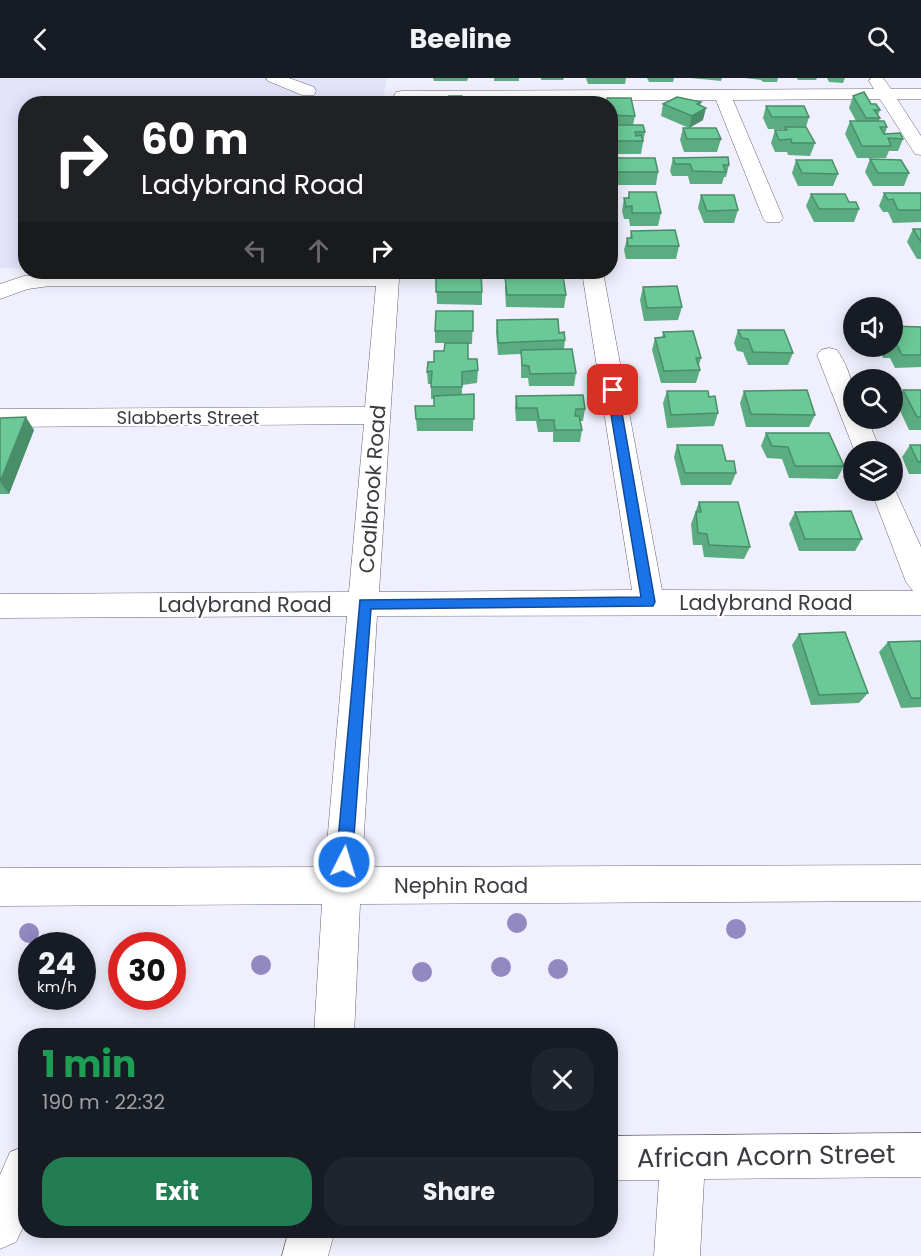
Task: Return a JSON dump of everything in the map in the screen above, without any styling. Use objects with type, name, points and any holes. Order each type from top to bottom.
[{"type":"street","points":[[274,78],[308,91]]},
{"type":"street","points":[[402,96],[403,78]]},
{"type":"street","points":[[874,78],[921,150]]},
{"type":"street","points":[[723,94],[773,218]]},
{"type":"street","points":[[618,97],[723,94],[921,94]]},
{"type":"street","points":[[0,291],[24,283],[50,280],[118,279]]},
{"type":"street","name":"Coalbrook Road","points":[[334,1028],[342,886],[388,279]]},
{"type":"street","points":[[594,279],[649,602]]},
{"type":"street","points":[[829,355],[843,390]]},
{"type":"street","name":"Slabberts Street","points":[[0,418],[376,415]]},
{"type":"street","points":[[888,501],[921,582]]},
{"type":"street","name":"Ladybrand Road","points":[[0,606],[649,602],[921,603]]},
{"type":"street","name":"Nephin Road","points":[[0,887],[921,883]]},
{"type":"street","name":"African Acorn Street","points":[[618,1158],[921,1155]]},
{"type":"street","points":[[677,1256],[683,1156]]},
{"type":"street","points":[[0,1226],[18,1186]]},
{"type":"street","points":[[305,1256],[310,1238]]},
{"type":"shaded area","points":[[0,78],[387,78],[383,96],[18,96],[18,268],[0,268]]},
{"type":"building","points":[[864,92],[871,104],[876,104],[880,110],[874,110],[880,118],[866,118],[853,96]]},
{"type":"building","points":[[677,97],[701,102],[697,104],[706,108],[692,116],[663,104]]},
{"type":"building","points":[[618,98],[631,98],[635,116],[618,115]]},
{"type":"building","points":[[766,106],[804,106],[809,117],[772,117]]},
{"type":"building","points":[[850,121],[884,121],[887,127],[880,127],[884,134],[900,133],[903,139],[888,138],[891,146],[862,146]]},
{"type":"building","points":[[618,125],[643,125],[645,132],[635,132],[636,136],[641,135],[643,141],[618,141]]},
{"type":"building","points":[[785,127],[806,127],[815,143],[792,143],[791,139],[779,140],[775,130],[787,130]]},
{"type":"building","points":[[683,128],[716,128],[721,139],[687,139]]},
{"type":"building","points":[[728,157],[729,165],[723,165],[726,172],[693,171],[690,164],[675,164],[673,158]]},
{"type":"building","points":[[618,158],[655,158],[658,172],[618,172]]},
{"type":"building","points":[[870,159],[901,160],[909,173],[878,173]]},
{"type":"building","points":[[796,160],[832,160],[838,174],[802,173]]},
{"type":"building","points":[[629,192],[656,192],[661,213],[632,213],[632,206],[626,207],[624,198],[629,198]]},
{"type":"building","points":[[884,193],[921,193],[921,210],[898,210],[893,199],[888,200]]},
{"type":"building","points":[[811,194],[845,194],[849,202],[856,202],[859,209],[819,209]]},
{"type":"building","points":[[701,195],[734,195],[738,210],[707,211]]},
{"type":"building","points":[[913,229],[921,229],[921,242]]},
{"type":"building","points":[[675,230],[679,246],[628,246],[627,238],[632,238],[631,231]]},
{"type":"building","points":[[436,279],[481,279],[482,292],[436,292]]},
{"type":"building","points":[[505,279],[563,279],[566,295],[507,295]]},
{"type":"building","points":[[677,286],[682,307],[647,308],[643,287]]},
{"type":"building","points":[[436,311],[473,311],[473,331],[435,331]]},
{"type":"building","points":[[558,319],[559,333],[564,332],[565,340],[498,343],[497,320]]},
{"type":"building","points":[[903,326],[921,327],[921,355],[903,355]]},
{"type":"building","points":[[738,330],[784,330],[793,353],[753,352],[748,339],[742,338]]},
{"type":"building","points":[[693,331],[701,358],[696,358],[700,370],[664,371],[655,338],[665,337],[663,332]]},
{"type":"building","points":[[445,343],[468,343],[468,359],[477,359],[478,370],[462,372],[462,387],[431,387],[432,371],[427,372],[428,362],[434,362],[434,351],[444,351]]},
{"type":"building","points":[[572,349],[576,373],[530,374],[529,366],[522,365],[521,350]]},
{"type":"building","points":[[807,390],[815,415],[751,414],[744,391]]},
{"type":"building","points":[[903,390],[921,390],[921,417],[917,417]]},
{"type":"building","points":[[667,391],[708,391],[709,397],[715,396],[718,413],[671,415]]},
{"type":"building","points":[[474,394],[474,419],[416,419],[415,406],[434,406],[434,396]]},
{"type":"building","points":[[583,395],[585,409],[576,409],[575,416],[579,416],[582,430],[555,430],[554,420],[539,420],[537,408],[517,408],[516,396]]},
{"type":"building","points":[[26,417],[0,482],[0,418]]},
{"type":"building","points":[[766,433],[829,433],[843,466],[795,466],[788,447],[772,446]]},
{"type":"building","points":[[677,445],[722,445],[726,461],[734,461],[736,473],[685,473]]},
{"type":"building","points":[[910,445],[921,445],[921,462],[918,462]]},
{"type":"building","points":[[699,502],[738,502],[750,547],[709,545],[707,534],[698,533],[696,512],[701,512]]},
{"type":"building","points":[[851,511],[862,539],[805,539],[795,512]]},
{"type":"building","points":[[845,632],[868,693],[819,695],[799,634]]},
{"type":"building","points":[[921,641],[921,698],[911,698],[888,642]]},
{"type":"route","points":[[344,862],[365,604],[649,602],[613,390]]}]
